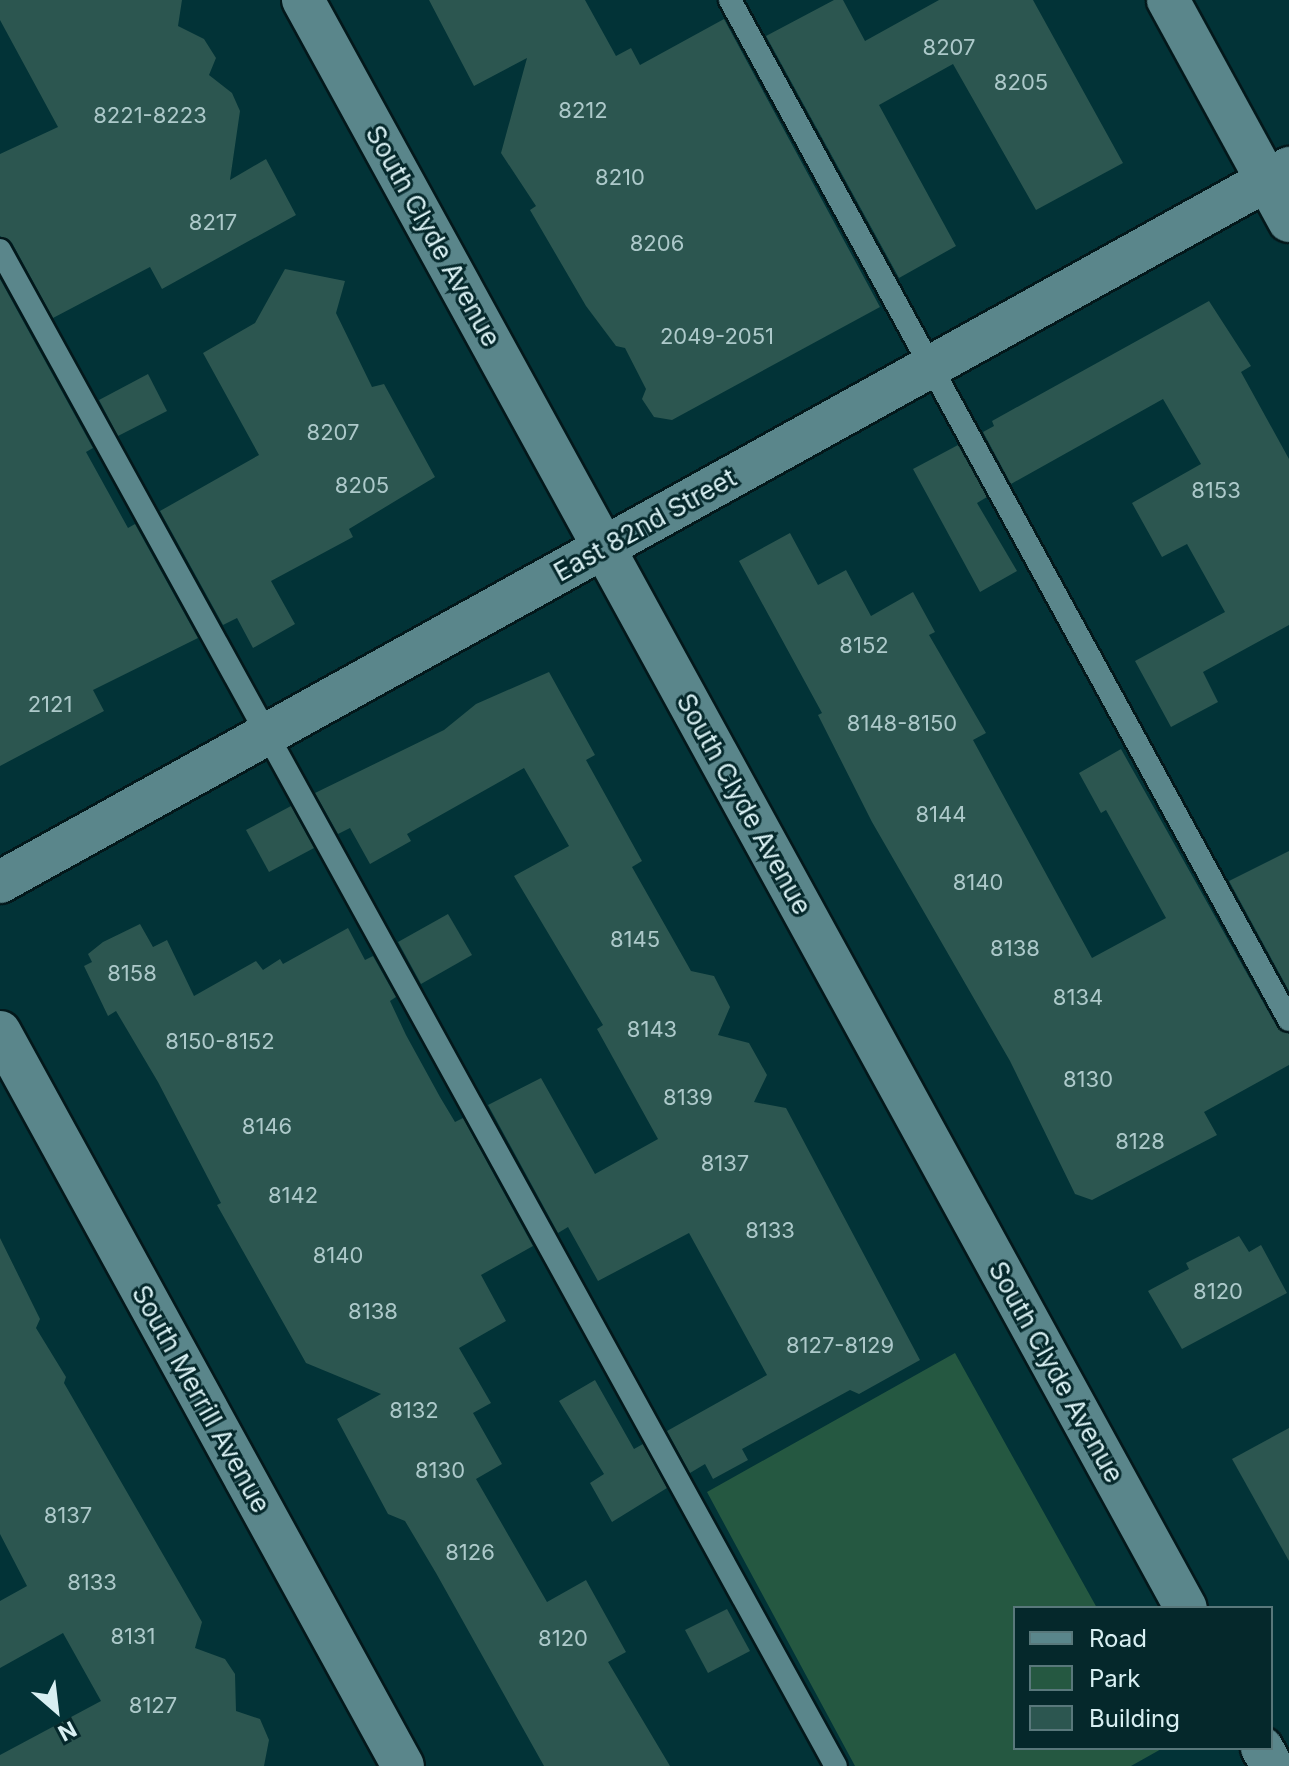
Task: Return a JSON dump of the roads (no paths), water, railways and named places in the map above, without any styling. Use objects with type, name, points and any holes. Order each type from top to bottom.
[{"type":"street","name":"South Clyde Avenue","points":[[303,0],[1185,1606]]},
{"type":"street","points":[[1168,0],[1278,174],[1289,221]]},
{"type":"street","name":"East 82nd Street","points":[[0,882],[1278,174]]},
{"type":"street","name":"South Merrill Avenue","points":[[0,1032],[403,1766]]},
{"type":"lane","points":[[730,0],[1289,1020]]},
{"type":"lane","points":[[0,250],[836,1766]]}]
